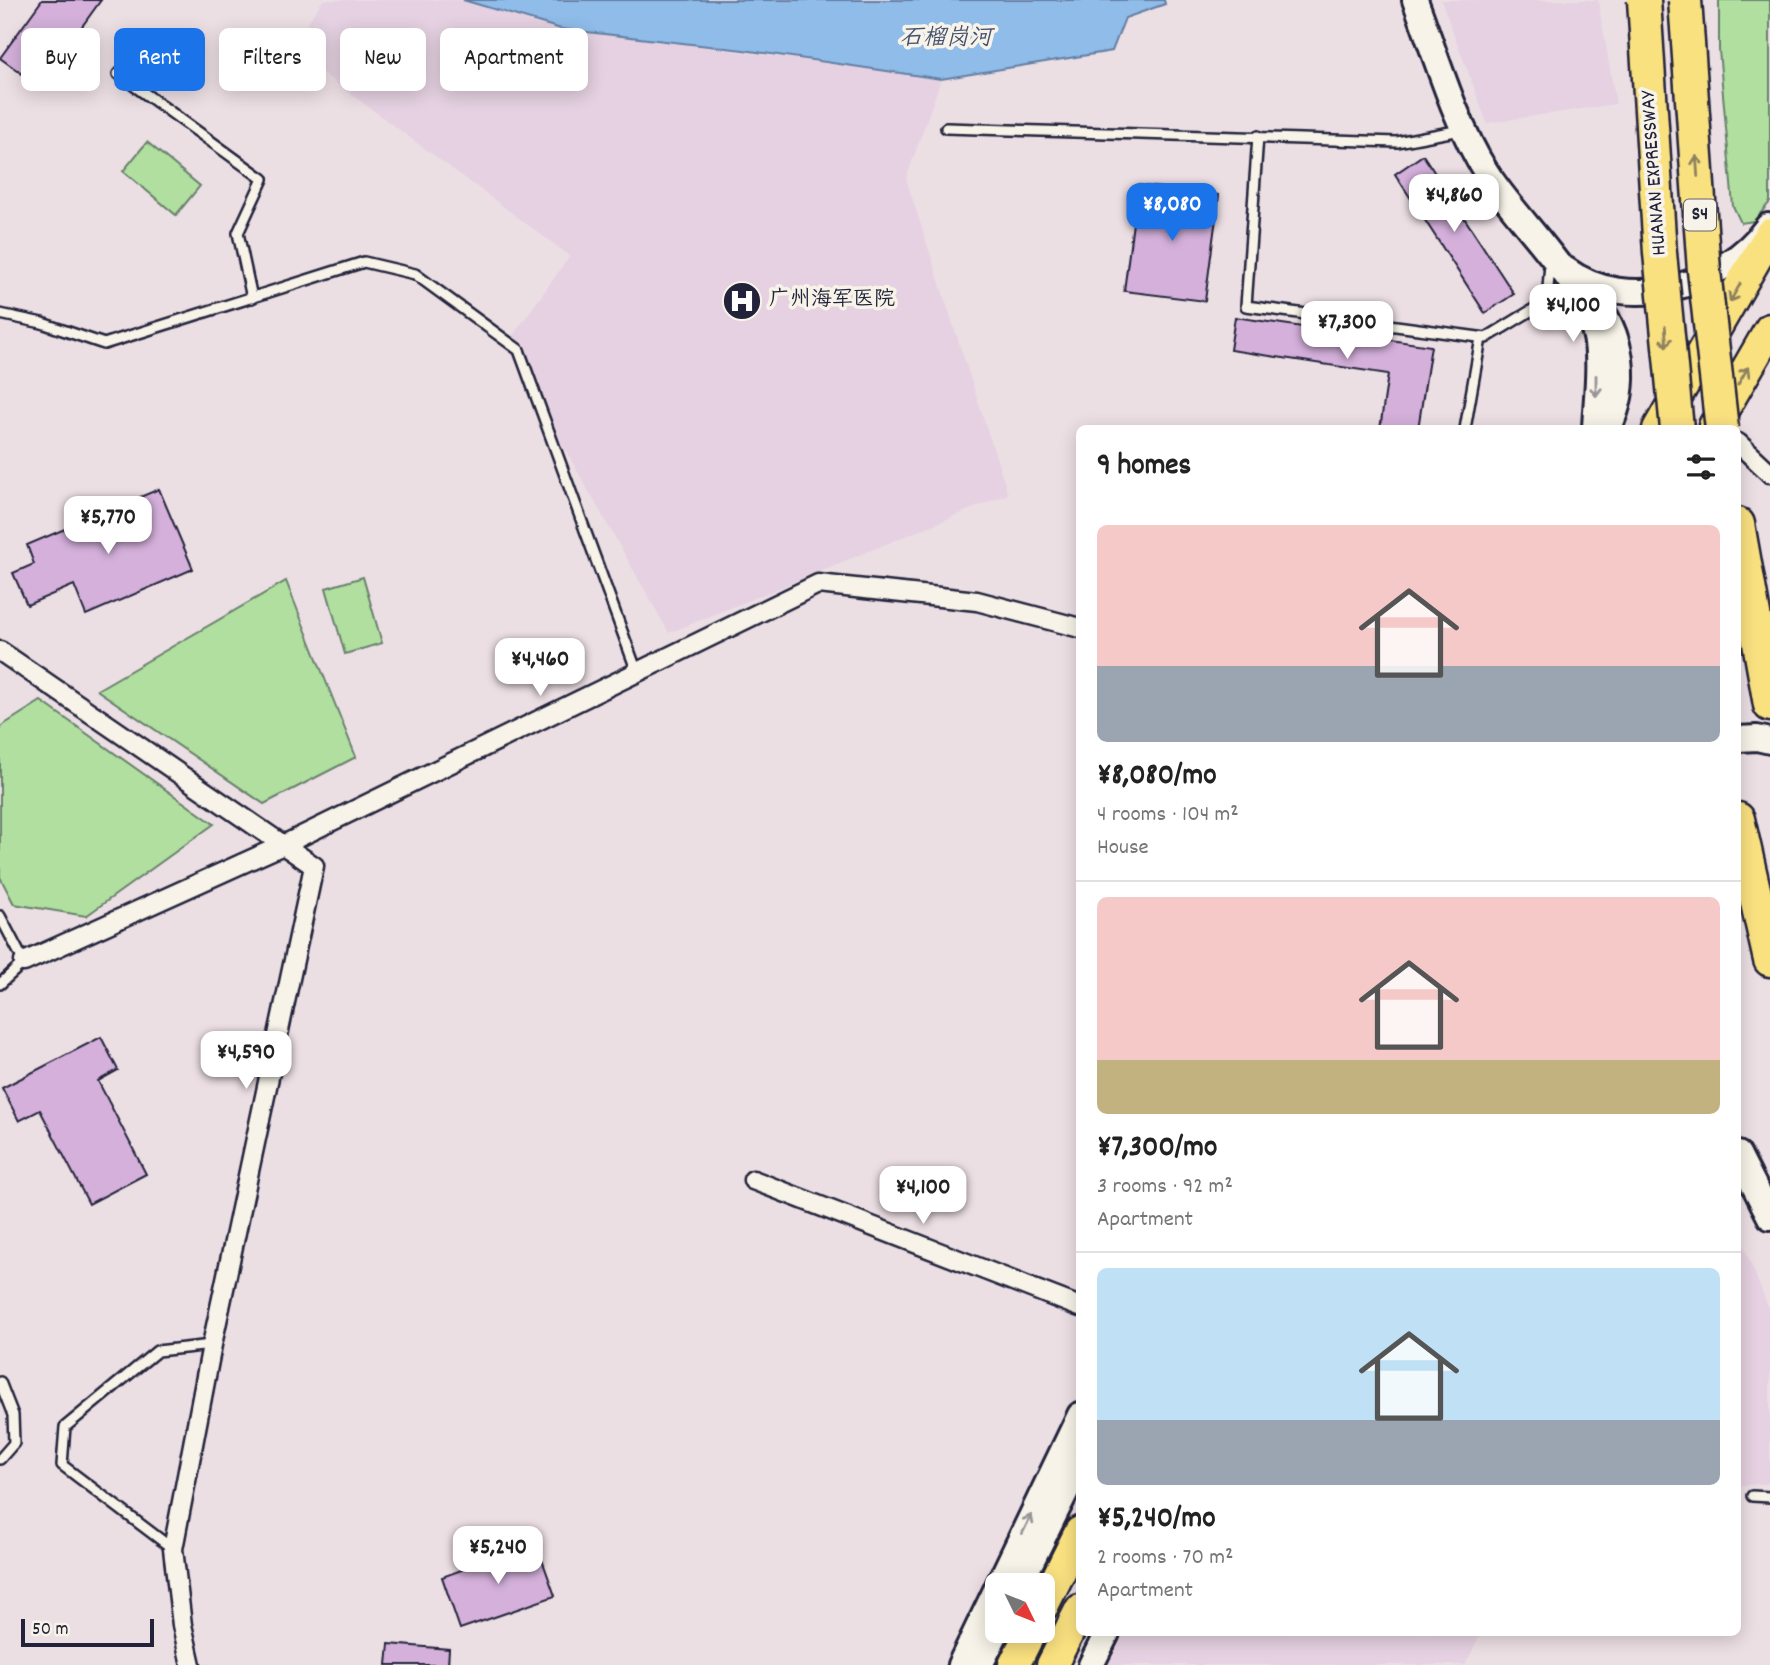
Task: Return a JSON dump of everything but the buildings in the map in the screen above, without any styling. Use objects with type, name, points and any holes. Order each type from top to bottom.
[{"type":"highway","name":"HUANAN EXPRESSWAY","points":[[1644,0],[1661,266],[1677,425]]},
{"type":"highway","name":"HUANAN EXPRESSWAY","points":[[1685,0],[1718,425]]},
{"type":"highway","points":[[1660,425],[1770,234]]},
{"type":"highway","points":[[1719,425],[1770,329]]},
{"type":"highway","points":[[1741,541],[1770,705]]},
{"type":"highway","points":[[1741,833],[1766,946]]},
{"type":"highway","points":[[1055,1582],[1076,1540]]},
{"type":"highway","points":[[1052,1665],[1076,1618]]},
{"type":"highway","points":[[1014,1665],[1025,1643]]},
{"type":"main road","points":[[1415,0],[1485,171],[1574,286],[1587,310],[1596,336],[1595,425]]},
{"type":"main road","points":[[1550,258],[1580,280],[1607,289],[1651,291],[1690,285],[1726,266],[1770,223]]},
{"type":"main road","points":[[1550,258],[1600,306],[1617,336],[1620,389],[1609,425]]},
{"type":"main road","points":[[1741,739],[1770,741]]},
{"type":"main road","points":[[1741,1160],[1770,1217]]},
{"type":"main road","points":[[1004,1573],[1076,1423]]},
{"type":"main road","points":[[1025,1573],[1076,1471]]},
{"type":"main road","points":[[960,1665],[985,1613]]},
{"type":"main road","points":[[1091,1665],[1106,1636]]},
{"type":"main road","points":[[980,1665],[991,1643]]},
{"type":"street","points":[[1741,446],[1770,473]]},
{"type":"street","points":[[24,962],[283,845],[818,584],[977,601],[1076,627]]},
{"type":"street","points":[[0,651],[314,866],[212,1345],[173,1549],[182,1625],[191,1665]]},
{"type":"street","points":[[753,1180],[1076,1305]]},
{"type":"lane","points":[[141,91],[263,179],[238,233],[252,298]]},
{"type":"lane","points":[[946,128],[1397,142],[1466,129]]},
{"type":"lane","points":[[1258,136],[1247,306],[1486,338],[1547,301],[1550,258]]},
{"type":"lane","points":[[0,314],[42,323],[104,344],[364,262],[415,274],[519,350],[637,672]]},
{"type":"lane","points":[[1466,425],[1480,338]]},
{"type":"lane","points":[[0,916],[24,962],[0,984]]},
{"type":"lane","points":[[173,1549],[62,1465],[65,1427],[157,1351],[212,1345]]},
{"type":"lane","points":[[0,1382],[13,1415],[14,1443],[0,1459]]},
{"type":"lane","points":[[1752,1496],[1770,1497]]},
{"type":"shaded area","name":"广州海军医院","points":[[323,0],[472,0],[567,28],[440,28],[440,91],[588,91],[588,31],[941,79],[906,179],[1008,494],[669,633],[506,345],[570,256],[347,91],[426,91],[426,28],[340,28],[340,86],[326,76],[326,28],[304,28]]},
{"type":"shaded area","points":[[1441,0],[1598,0],[1616,104],[1487,123]]},
{"type":"shaded area","points":[[1741,1239],[1770,1312],[1770,1483],[1741,1486]]},
{"type":"shaded area","points":[[1123,1636],[1480,1636],[1465,1665],[1108,1665]]},
{"type":"green space","points":[[1719,0],[1770,0],[1770,202],[1754,221],[1741,223],[1733,206],[1719,50]]},
{"type":"green space","points":[[147,142],[200,186],[176,215],[123,171]]},
{"type":"green space","points":[[363,577],[382,643],[345,654],[326,588]]},
{"type":"green space","points":[[286,581],[356,757],[264,804],[97,690]]},
{"type":"green space","points":[[41,701],[214,824],[86,916],[14,904],[0,877],[0,727]]},
{"type":"water","name":"石榴岗河","points":[[463,0],[1164,0],[1165,4],[1125,18],[1112,51],[941,79],[743,50],[588,32],[588,28],[558,28]]},
{"type":"place","name":"广州海军医院","points":[[742,301]]}]
